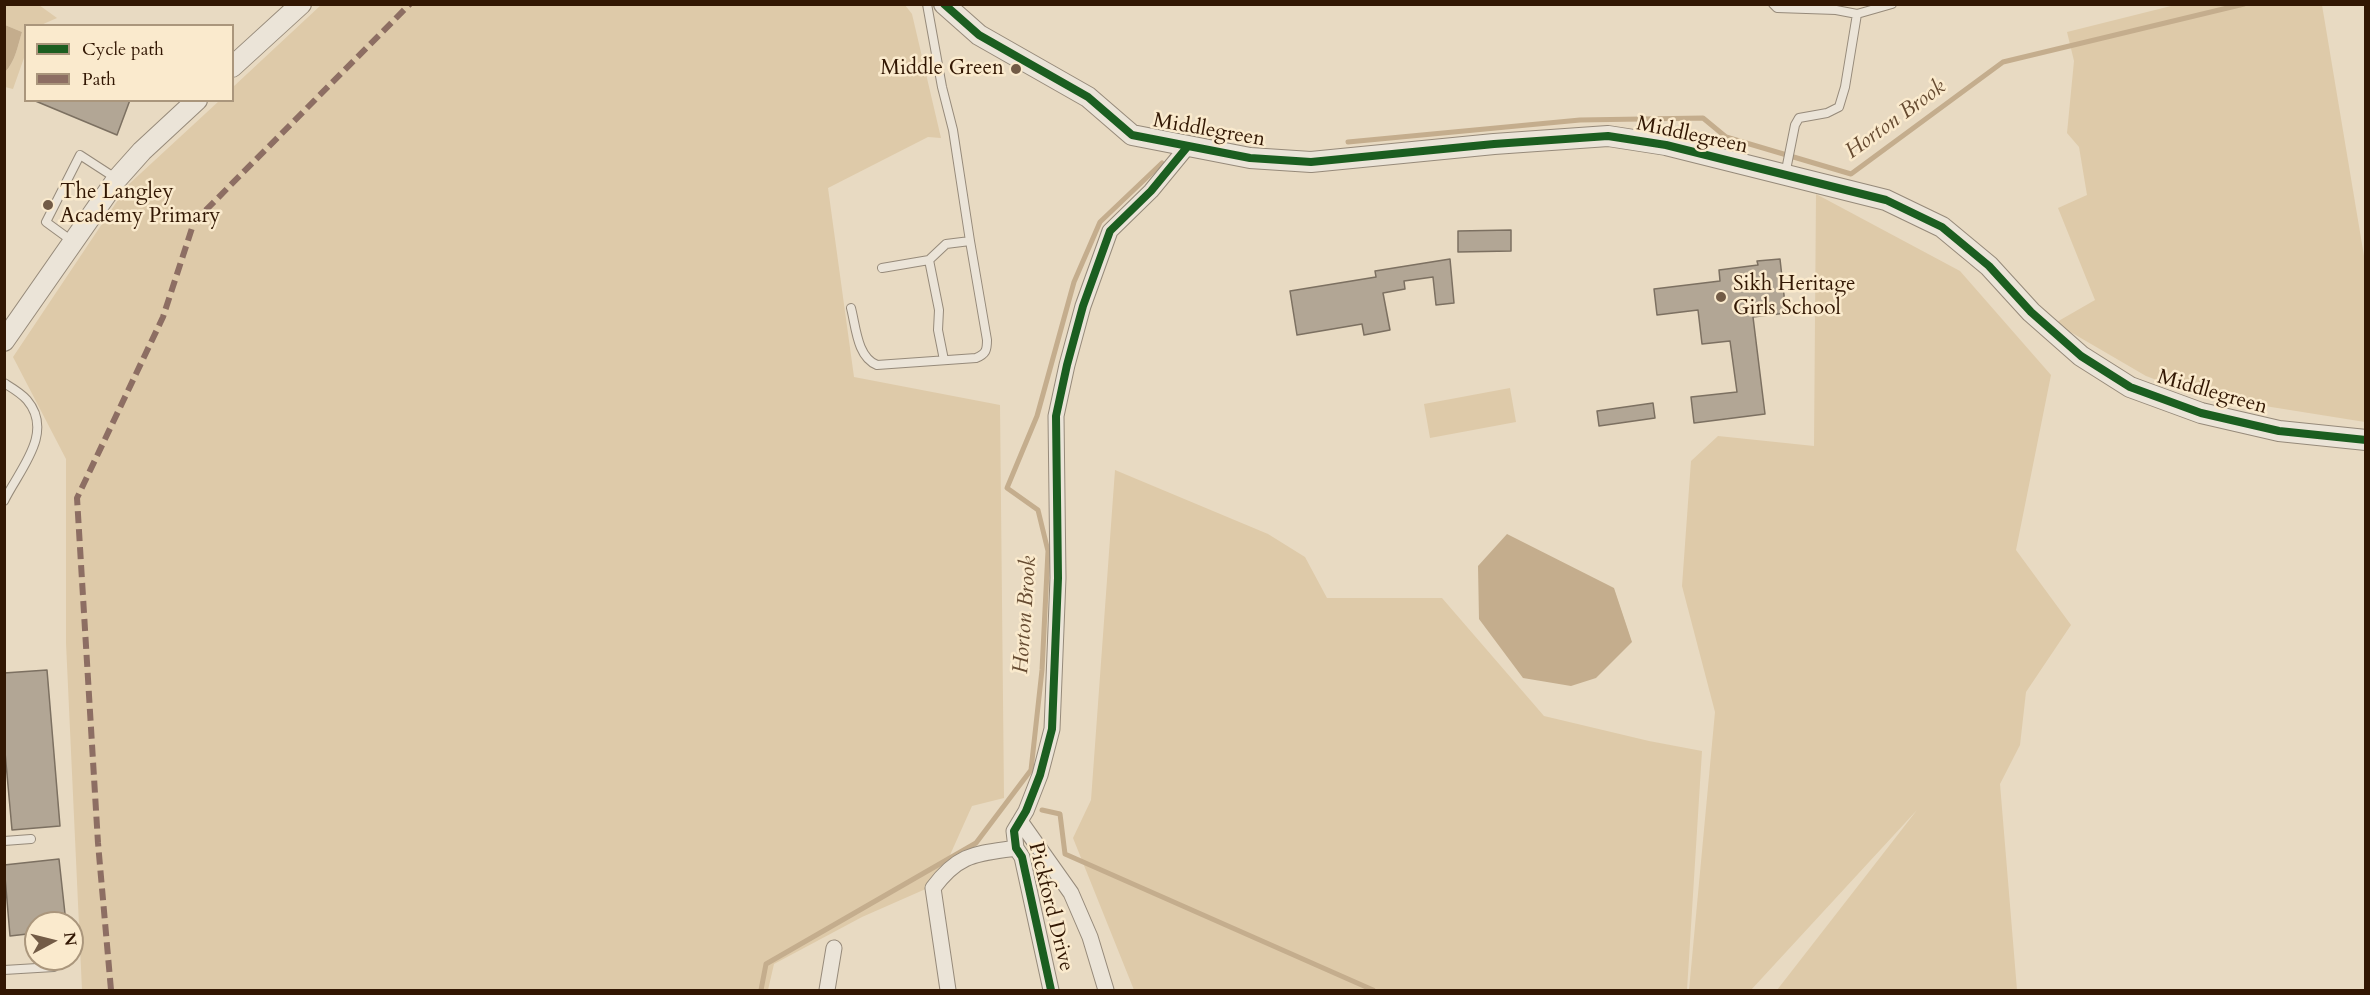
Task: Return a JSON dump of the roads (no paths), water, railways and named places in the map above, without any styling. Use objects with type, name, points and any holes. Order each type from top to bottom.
[{"type":"street","points":[[234,65],[301,4]]},
{"type":"street","name":"Middlegreen","points":[[944,4],[979,35],[1088,97],[1132,135],[1250,158],[1311,162],[1494,144],[1608,136],[1666,145],[1886,200],[1942,226],[1989,266],[2031,312],[2081,356],[2130,387],[2201,413],[2279,431],[2366,440]]},
{"type":"street","points":[[4,341],[117,179],[142,151],[195,102]]},
{"type":"street","points":[[1106,990],[1090,937],[1071,893],[1017,826],[1040,775],[1052,729],[1058,578],[1056,416],[1066,365],[1083,306],[1110,231],[1151,191],[1188,146]]},
{"type":"street","name":"Pickford Drive","points":[[1017,826],[1016,848],[1022,857],[1051,990]]},
{"type":"street","points":[[948,990],[933,888],[946,871],[970,855],[1016,848]]},
{"type":"street","points":[[827,990],[834,948]]},
{"type":"lane","points":[[851,308],[861,346],[870,362],[877,365],[975,358],[983,355],[987,350],[986,328],[970,241],[967,210],[927,4]]},
{"type":"lane","points":[[1773,4],[1777,8],[1836,10],[1857,14],[1892,4]]},
{"type":"lane","points":[[1785,176],[1795,125],[1799,118],[1827,113],[1839,106],[1845,87],[1857,14]]},
{"type":"lane","points":[[73,242],[46,222],[80,155],[117,179]]},
{"type":"lane","points":[[882,268],[928,260],[946,244],[970,241]]},
{"type":"lane","points":[[928,260],[939,310],[938,330],[944,360]]},
{"type":"lane","points":[[4,383],[26,398],[36,413],[39,428],[33,450],[4,501]]},
{"type":"lane","points":[[4,841],[31,839]]},
{"type":"lane","points":[[4,970],[24,969]]},
{"type":"waterway","name":"Horton Brook","points":[[1348,142],[1580,120],[1703,118],[1726,137],[1851,174],[2003,62],[2244,4]]},
{"type":"waterway","name":"Horton Brook","points":[[761,990],[766,964],[976,843],[1031,770],[1042,670],[1048,551],[1038,510],[1007,488],[1037,416],[1074,282],[1100,222],[1162,163]]},
{"type":"waterway","points":[[1042,810],[1060,814],[1065,854],[1373,990]]},
{"type":"place","name":"Middle Green","points":[[1016,69]]},
{"type":"place","name":"The Langley Academy Primary","points":[[48,205]]},
{"type":"place","name":"Sikh Heritage Girls School","points":[[1721,297]]}]
